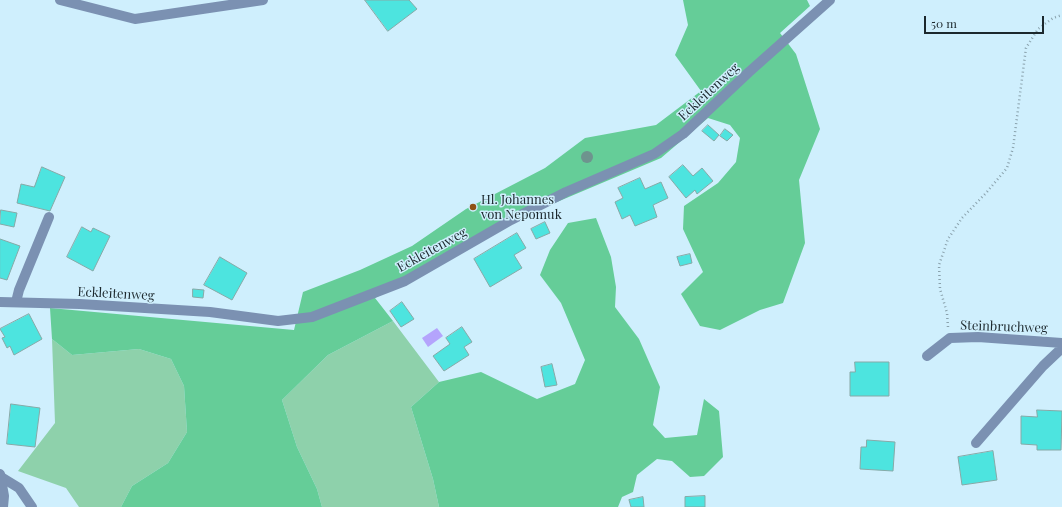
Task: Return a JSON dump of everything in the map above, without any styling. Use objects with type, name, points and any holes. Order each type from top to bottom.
[{"type":"street","points":[[60,0],[135,19],[264,0]]},
{"type":"street","name":"Eckleitenweg","points":[[0,302],[80,304],[210,312],[278,321],[312,318],[405,281],[512,220],[566,192],[654,154],[683,134],[749,72],[830,0]]},
{"type":"street","points":[[16,302],[18,290],[49,217]]},
{"type":"street","name":"Steinbruchweg","points":[[926,356],[950,338],[978,337],[1062,343]]},
{"type":"street","points":[[976,443],[1043,366],[1062,348]]},
{"type":"street","points":[[1,476],[4,496],[3,507]]},
{"type":"street","points":[[1,476],[19,488],[32,507]]},
{"type":"path","points":[[950,338],[947,313],[940,289],[939,266],[948,239],[962,218],[1007,168],[1013,148],[1026,48],[1038,29],[1053,18],[1062,15]]},
{"type":"green space","points":[[683,0],[807,0],[810,6],[780,33],[796,54],[820,129],[799,180],[805,243],[783,303],[760,310],[720,330],[700,326],[681,294],[703,272],[683,229],[684,206],[718,183],[736,162],[740,138],[730,125],[708,118],[661,158],[531,213],[375,298],[393,321],[328,355],[282,400],[297,447],[317,489],[322,507],[121,507],[132,486],[168,463],[187,432],[184,386],[171,359],[139,349],[72,355],[52,339],[50,308],[294,330],[303,292],[360,270],[412,246],[466,209],[545,168],[585,138],[656,125],[701,91],[675,55],[688,25]]},
{"type":"green space","points":[[596,218],[611,257],[616,287],[615,307],[639,339],[660,387],[653,425],[665,438],[697,435],[704,399],[719,411],[723,457],[704,476],[690,477],[672,461],[657,459],[637,475],[633,492],[622,497],[618,507],[439,507],[433,479],[411,407],[439,382],[481,372],[537,399],[575,384],[585,360],[561,303],[540,275],[550,250],[568,223]]},
{"type":"green space","points":[[393,321],[439,382],[411,407],[433,479],[439,507],[322,507],[317,489],[297,447],[282,400],[328,355]]},
{"type":"green space","points":[[52,339],[72,355],[139,349],[171,359],[184,386],[187,432],[168,463],[132,486],[121,507],[79,507],[66,488],[18,471],[55,423]]},
{"type":"shaded area","points":[[437,328],[443,336],[428,347],[422,338]]},
{"type":"building","points":[[365,0],[409,0],[417,9],[388,31]]},
{"type":"building","points":[[708,125],[719,135],[714,141],[702,131]]},
{"type":"building","points":[[725,129],[733,135],[727,141],[720,136]]},
{"type":"building","points":[[683,165],[693,176],[702,168],[713,181],[697,194],[695,190],[686,198],[669,177]]},
{"type":"building","points":[[42,167],[65,177],[50,211],[17,203],[21,184],[34,187]]},
{"type":"building","points":[[640,178],[645,189],[661,182],[668,198],[653,205],[657,217],[635,226],[630,215],[622,219],[615,202],[623,198],[618,188]]},
{"type":"building","points":[[1,210],[17,213],[14,227],[0,224]]},
{"type":"building","points":[[545,222],[550,233],[536,239],[531,229]]},
{"type":"building","points":[[82,227],[91,232],[93,228],[110,236],[93,271],[67,257]]},
{"type":"building","points":[[517,233],[526,248],[514,255],[522,268],[490,287],[474,259]]},
{"type":"building","points":[[0,239],[20,246],[7,280],[0,278]]},
{"type":"building","points":[[690,254],[692,263],[680,266],[677,257]]},
{"type":"building","points":[[220,257],[247,273],[232,300],[204,285]]},
{"type":"building","points":[[193,289],[204,290],[203,298],[193,297]]},
{"type":"building","points":[[402,302],[414,319],[401,327],[390,311]]},
{"type":"building","points":[[29,314],[42,339],[14,355],[10,346],[7,348],[2,338],[5,337],[0,329]]},
{"type":"building","points":[[462,327],[472,342],[464,347],[469,355],[444,371],[433,356],[450,344],[446,338]]},
{"type":"building","points":[[855,362],[889,362],[889,396],[850,396],[850,372],[855,372]]},
{"type":"building","points":[[552,364],[557,385],[545,387],[541,367]]},
{"type":"building","points":[[11,404],[40,408],[35,447],[7,444]]},
{"type":"building","points":[[1037,410],[1062,411],[1061,450],[1037,450],[1037,445],[1021,444],[1021,416],[1037,417]]},
{"type":"building","points":[[867,440],[895,442],[893,471],[860,469],[861,447],[866,447]]},
{"type":"building","points":[[993,451],[997,480],[962,485],[958,457]]},
{"type":"building","points":[[705,496],[705,507],[685,507],[685,497]]},
{"type":"building","points":[[643,497],[644,507],[631,507],[629,500]]},
{"type":"place","name":"Hl. Johannes von Nepomuk","points":[[473,207]]}]
